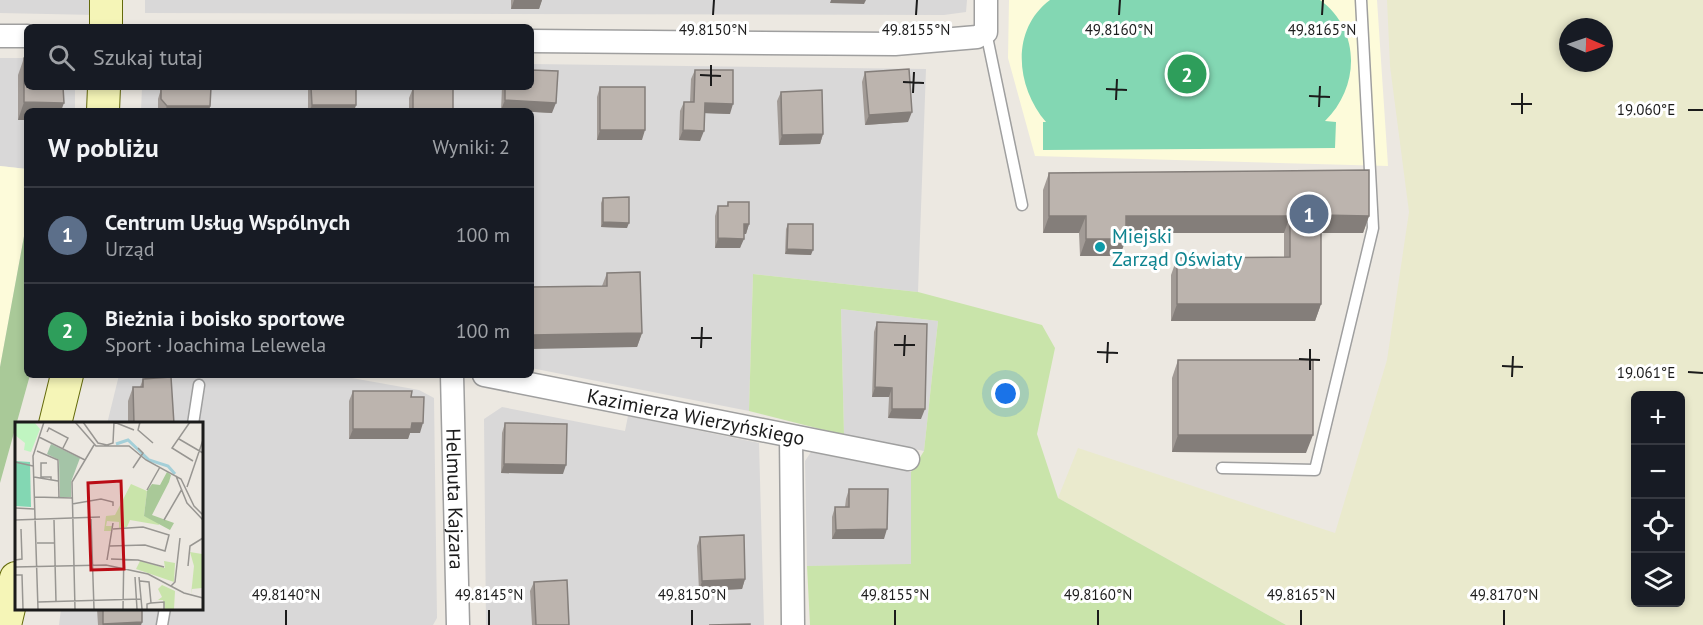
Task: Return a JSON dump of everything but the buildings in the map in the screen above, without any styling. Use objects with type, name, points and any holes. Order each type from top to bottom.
[{"type":"street","points":[[106,0],[106,24]]},
{"type":"street","points":[[534,41],[895,44],[977,37],[986,32],[986,0]]},
{"type":"street","points":[[0,36],[24,36]]},
{"type":"street","points":[[103,108],[104,90]]},
{"type":"street","points":[[55,422],[66,378]]},
{"type":"street","name":"Helmuta Kajzara","points":[[452,378],[458,625]]},
{"type":"street","name":"Kazimierza Wierzyńskiego","points":[[499,378],[908,459]]},
{"type":"street","points":[[791,437],[793,625]]},
{"type":"street","points":[[5,625],[15,582]]},
{"type":"lane","points":[[1222,468],[1315,470],[1373,228],[1361,0]]},
{"type":"lane","points":[[986,32],[1022,205]]},
{"type":"lane","points":[[193,422],[199,385]]},
{"type":"lane","points":[[162,625],[165,610]]},
{"type":"shaded area","points":[[0,0],[96,0],[96,15],[0,13]]},
{"type":"shaded area","points":[[145,0],[967,0],[966,12],[944,15],[145,13]]},
{"type":"shaded area","points":[[1009,0],[1377,0],[1388,166],[1035,156],[1008,58]]},
{"type":"shaded area","points":[[0,58],[24,58],[24,90],[75,90],[75,108],[24,108],[24,169],[0,166]]},
{"type":"shaded area","points":[[534,64],[926,69],[918,292],[753,274],[749,411],[534,369],[534,108],[141,108],[142,90],[534,90]]},
{"type":"shaded area","points":[[0,166],[24,169],[24,236],[0,367]]},
{"type":"shaded area","points":[[841,309],[938,321],[924,451],[844,435]]},
{"type":"shaded area","points":[[118,378],[352,378],[419,390],[434,398],[437,618],[433,625],[59,625],[61,610],[202,610],[202,422],[107,422]]},
{"type":"shaded area","points":[[502,407],[625,431],[628,416],[759,443],[764,625],[486,625],[484,419]]},
{"type":"shaded area","points":[[811,452],[911,472],[911,565],[807,566],[805,461]]},
{"type":"green space","points":[[1050,0],[1320,0],[1333,12],[1343,27],[1349,43],[1351,59],[1350,76],[1345,92],[1337,107],[1325,121],[1336,122],[1335,148],[1043,150],[1043,122],[1046,122],[1028,92],[1022,59],[1023,43],[1028,27],[1037,12]]},
{"type":"green space","points":[[1387,0],[1703,0],[1703,625],[1286,625],[1058,498],[1078,448],[1335,533],[1387,360],[1409,212],[1390,66]]},
{"type":"green space","points":[[24,236],[24,378],[29,378],[17,422],[15,422],[0,483],[0,367]]},
{"type":"green space","points":[[753,274],[918,292],[1042,325],[1055,348],[1037,434],[1058,498],[1286,625],[810,625],[807,566],[911,564],[911,472],[924,451],[938,321],[841,309],[844,435],[749,411]]},
{"type":"place","name":"Bieżnia i boisko sportowe","points":[[1187,74]]},
{"type":"place","name":"Centrum Usług Wspólnych","points":[[1309,214]]},
{"type":"place","name":"Miejski Zarząd Oświaty","points":[[1100,247]]}]
